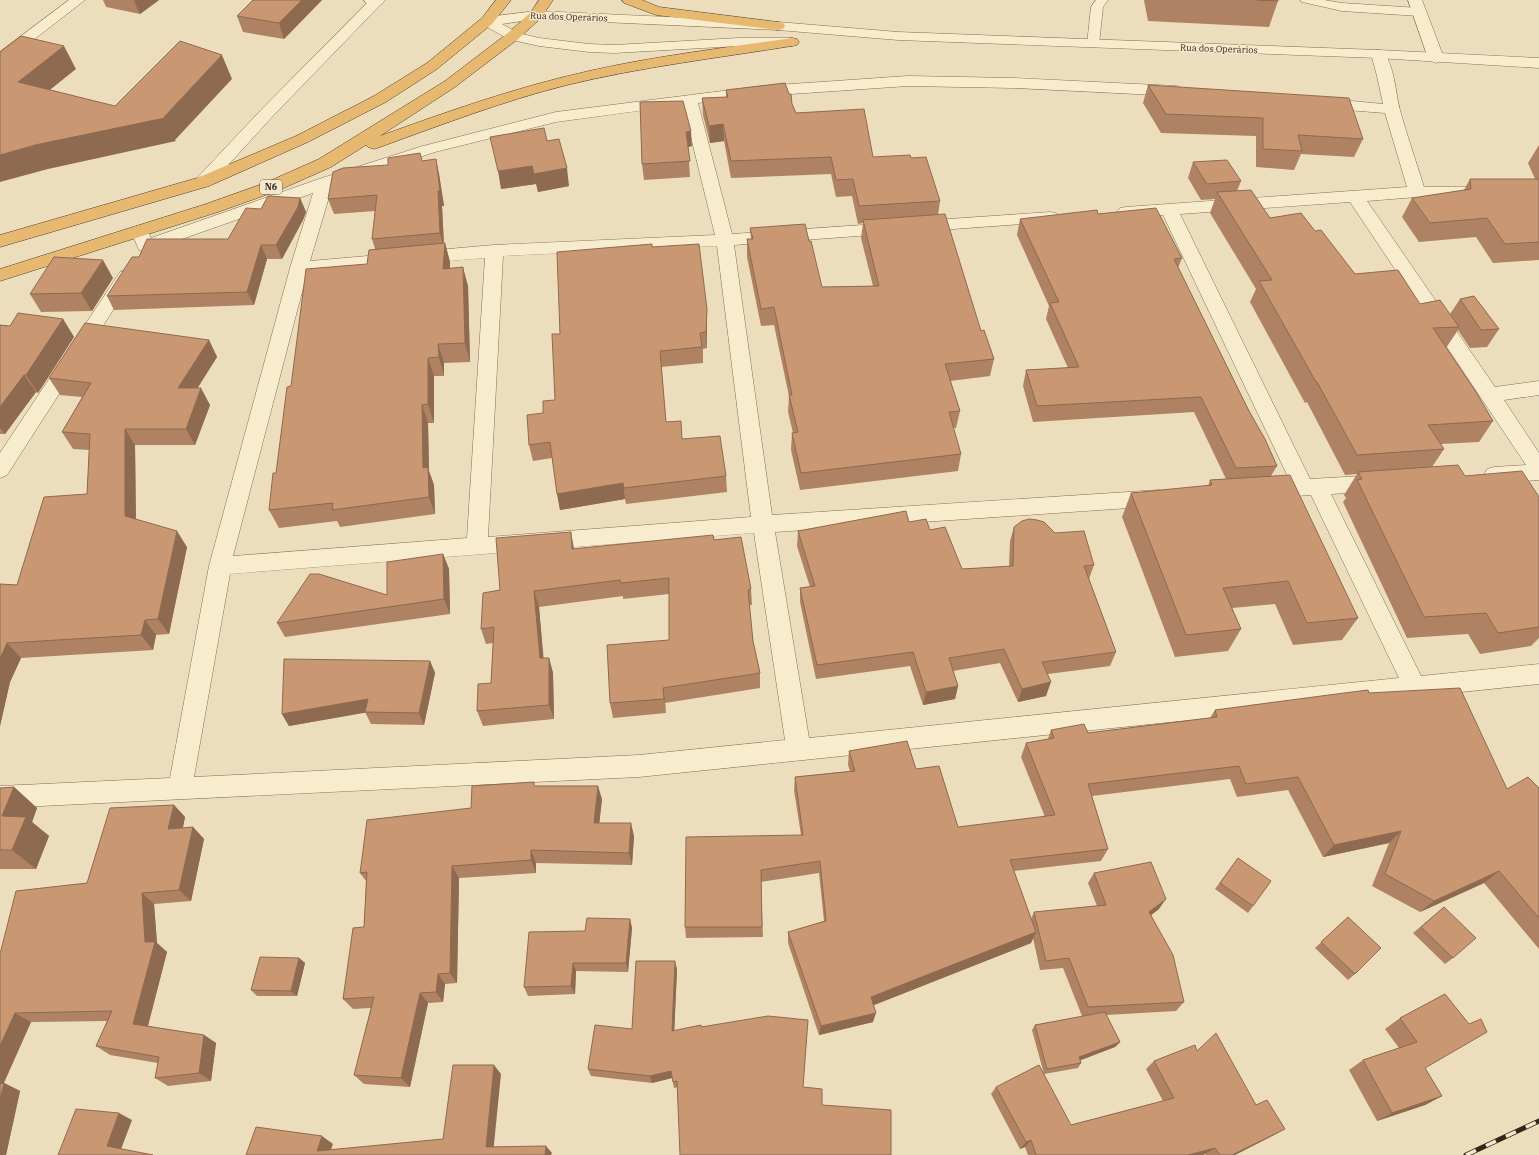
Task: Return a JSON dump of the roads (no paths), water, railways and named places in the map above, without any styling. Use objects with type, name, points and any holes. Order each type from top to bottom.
[{"type":"highway","points":[[0,241],[203,182],[302,139],[380,99],[432,66],[487,21],[504,0]]},
{"type":"highway","name":"N6","points":[[0,275],[142,239],[212,208],[271,187],[325,173],[384,127],[450,84],[513,36],[536,15],[546,0]]},
{"type":"highway","points":[[629,0],[656,10],[778,26]]},
{"type":"highway","points":[[325,173],[455,114],[561,82],[631,66],[792,42]]},
{"type":"street","points":[[0,59],[78,0]]},
{"type":"street","points":[[203,182],[376,0]]},
{"type":"street","points":[[1417,6],[1436,58]]},
{"type":"street","name":"Rua dos Operários","points":[[487,21],[536,15],[778,26],[898,36],[1378,54],[1539,63]]},
{"type":"street","name":"Rua dos Operários","points":[[487,21],[513,36],[564,45],[614,49],[739,42],[792,42],[898,36]]},
{"type":"street","points":[[1378,54],[1385,76],[1392,109],[1417,192]]},
{"type":"street","points":[[180,789],[220,566],[325,173],[556,117],[689,99],[762,91],[908,81],[1029,84],[1147,89],[1194,93]]},
{"type":"street","points":[[689,99],[725,240],[763,524],[799,750]]},
{"type":"street","points":[[1305,102],[1392,109]]},
{"type":"street","points":[[1106,213],[1417,192],[1539,192]]},
{"type":"street","points":[[1355,196],[1539,470],[1476,476]]},
{"type":"street","points":[[1169,209],[1415,687]]},
{"type":"street","points":[[299,268],[494,251],[725,240],[1067,216]]},
{"type":"street","points":[[0,470],[142,239]]},
{"type":"street","points":[[477,547],[494,251]]},
{"type":"street","points":[[1490,395],[1539,388]]},
{"type":"street","points":[[1249,492],[1396,482]]},
{"type":"street","points":[[220,566],[763,524],[1177,496]]},
{"type":"street","points":[[0,797],[639,766],[1539,674]]},
{"type":"lane","points":[[1093,44],[1097,7],[1102,0]]},
{"type":"lane","points":[[1306,0],[1342,7],[1417,6]]},
{"type":"railway","points":[[1466,1155],[1539,1121]]}]
